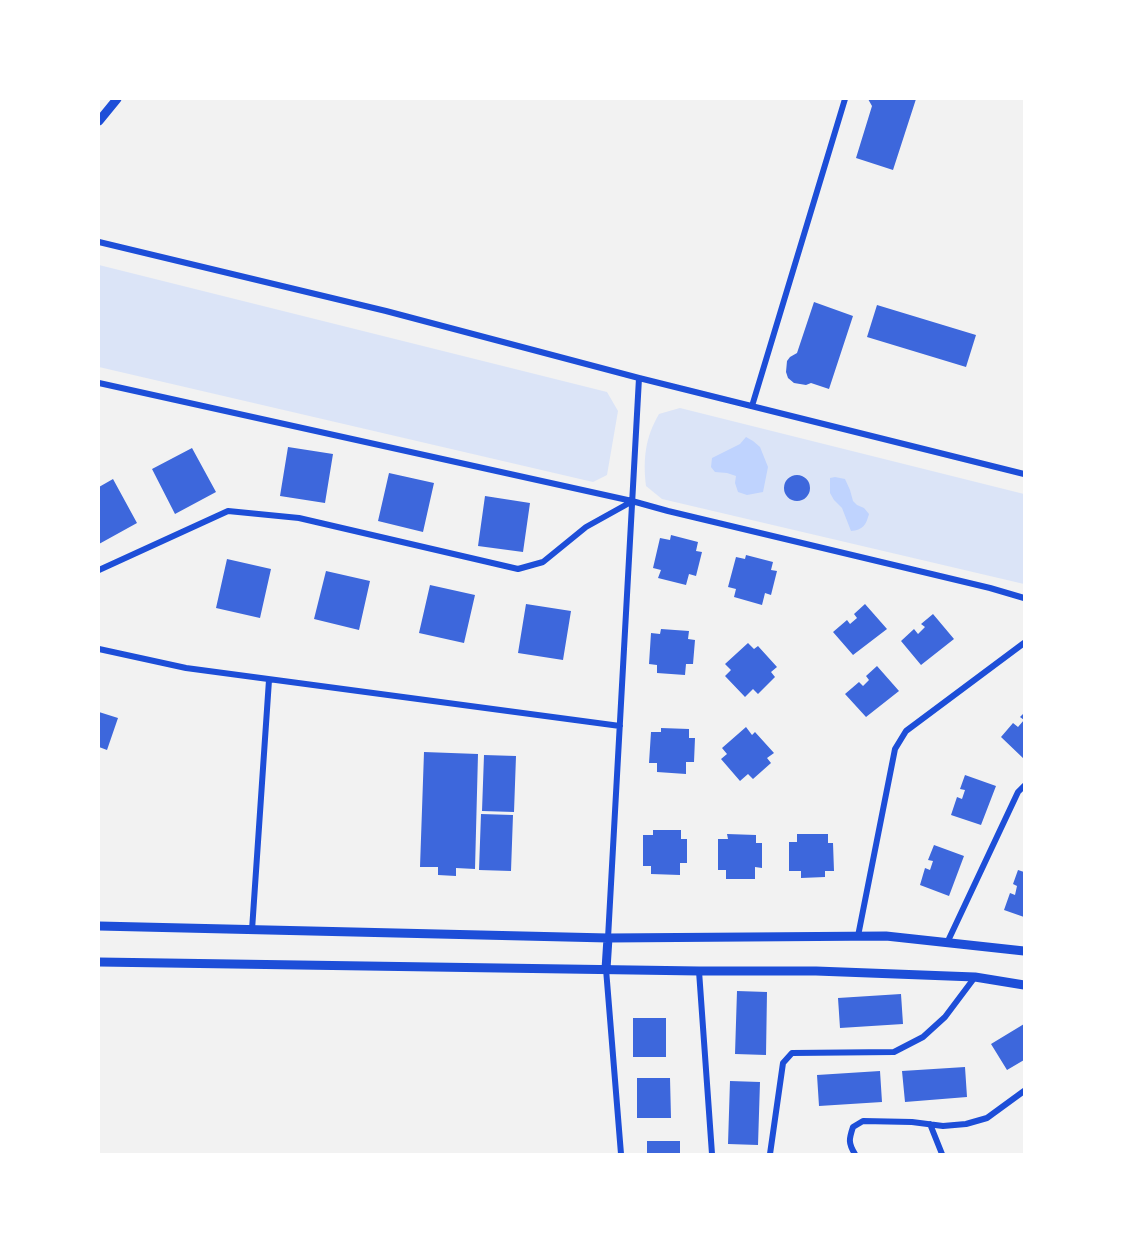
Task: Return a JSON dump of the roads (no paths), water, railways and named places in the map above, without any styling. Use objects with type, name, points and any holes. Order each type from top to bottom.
[{"type":"street","points":[[99,120],[117,99]]},
{"type":"street","points":[[752,406],[845,99]]},
{"type":"street","points":[[100,242],[386,311],[639,378],[1024,474]]},
{"type":"street","points":[[621,1154],[606,969],[639,378]]},
{"type":"street","points":[[99,383],[632,501],[1024,598]]},
{"type":"street","points":[[99,570],[228,511],[299,518],[518,569],[543,562],[586,527],[632,501]]},
{"type":"street","points":[[858,936],[894,749],[906,731],[1024,643]]},
{"type":"street","points":[[99,649],[186,668],[620,726]]},
{"type":"street","points":[[252,930],[269,680]]},
{"type":"street","points":[[947,943],[1018,792],[1024,786]]},
{"type":"street","points":[[99,926],[608,938],[885,936],[1024,951]]},
{"type":"street","points":[[99,962],[816,971],[975,977],[1024,985]]},
{"type":"street","points":[[699,971],[712,1154]]},
{"type":"street","points":[[770,1154],[783,1063],[792,1053],[894,1052],[923,1037],[945,1017],[975,977]]},
{"type":"street","points":[[855,1154],[849,1145],[850,1136],[853,1127],[863,1121],[912,1122],[943,1126],[966,1124],[987,1118],[1024,1091]]},
{"type":"street","points":[[930,1124],[942,1154]]},
{"type":"water","points":[[746,437],[760,447],[768,467],[763,492],[747,495],[738,492],[735,483],[736,476],[715,472],[711,467],[712,458],[740,444]]},
{"type":"water","points":[[830,478],[845,479],[853,501],[869,514],[861,528],[851,531],[842,508],[830,493]]}]
